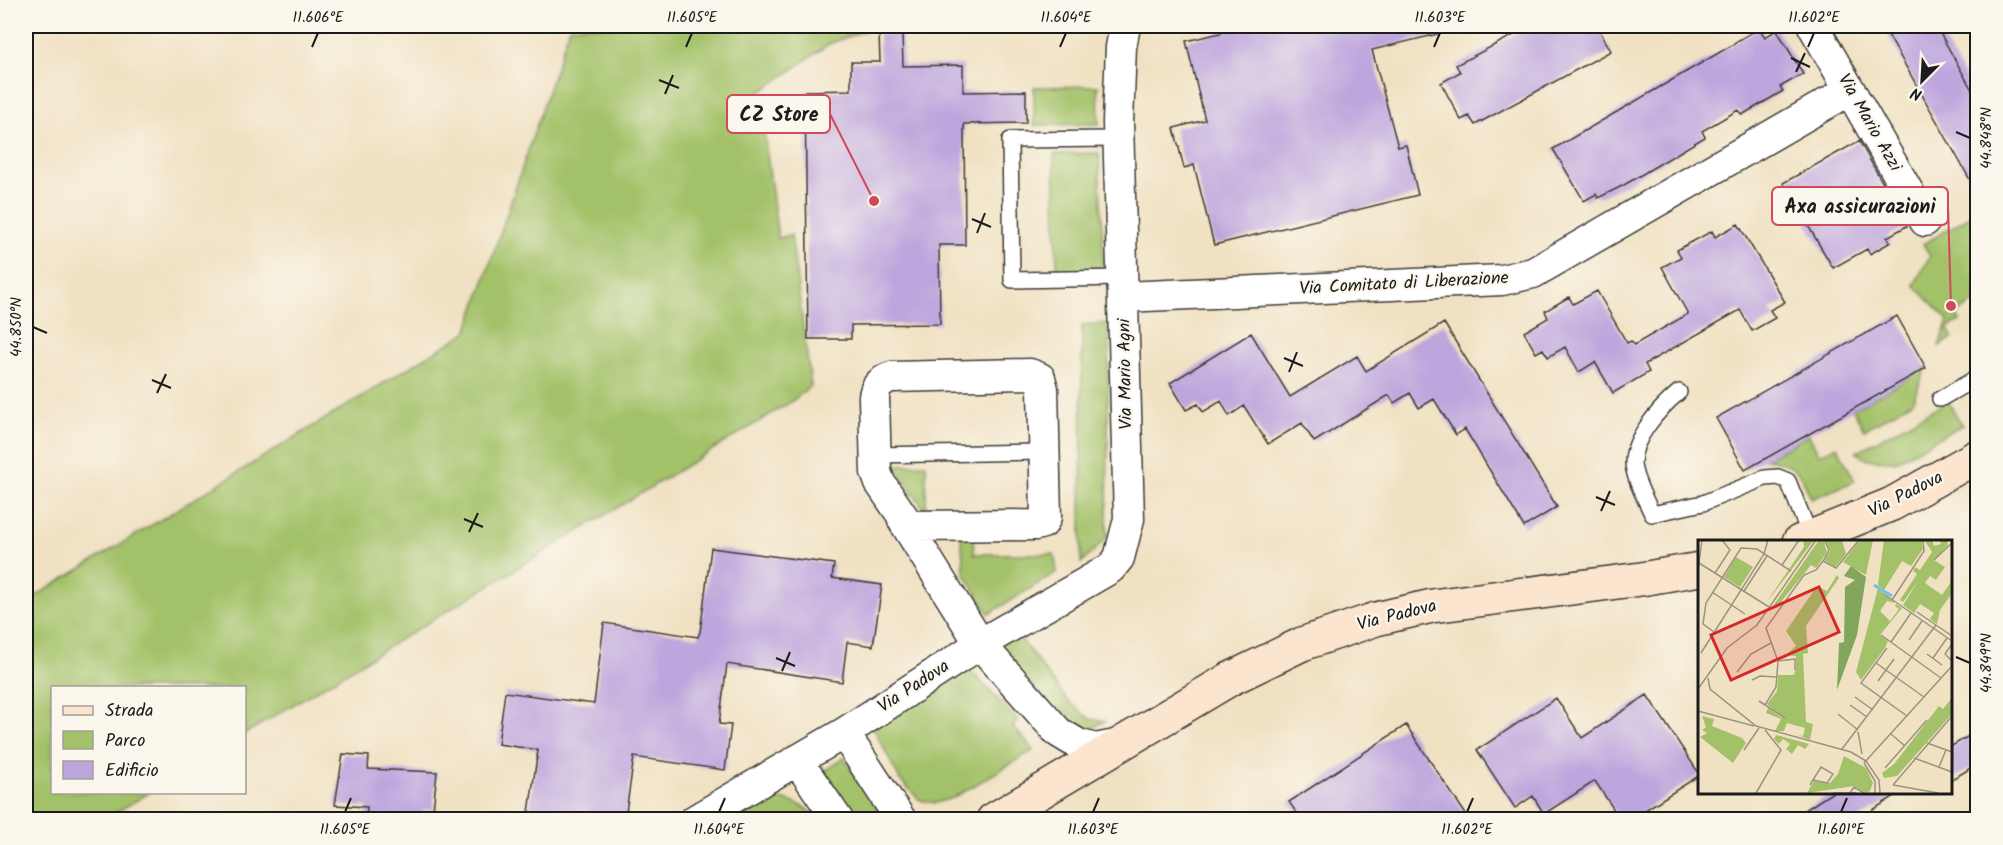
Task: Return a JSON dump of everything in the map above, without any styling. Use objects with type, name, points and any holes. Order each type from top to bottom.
[{"type":"main road","name":"Via Padova","points":[[1805,540],[1892,504],[1977,456]]},
{"type":"main road","name":"Via Padova","points":[[993,819],[1230,679],[1302,644],[1376,619],[1432,606],[1698,569]]},
{"type":"street","name":"Via Mario Agni","points":[[980,644],[1111,568],[1119,558],[1129,519],[1118,138],[1119,73],[1125,26]]},
{"type":"street","name":"Via Mario Azzi","points":[[1813,26],[1925,221]]},
{"type":"street","name":"Via Comitato di Liberazione","points":[[1123,288],[1443,283],[1520,277],[1533,273],[1850,90]]},
{"type":"street","points":[[903,520],[912,526],[1040,525],[1046,517],[1043,389],[1040,378],[1036,375],[902,376],[884,380],[875,389],[874,455],[880,483],[980,644]]},
{"type":"street","name":"Via Padova","points":[[694,819],[844,733],[980,644],[1058,732],[1078,744],[1095,749],[1120,744]]},
{"type":"street","points":[[844,733],[900,819]]},
{"type":"street","points":[[797,760],[838,819]]},
{"type":"lane","points":[[1118,138],[1010,140],[1012,280],[1123,288]]},
{"type":"lane","points":[[1940,399],[1977,377]]},
{"type":"lane","points":[[1679,392],[1662,407],[1635,450],[1633,462],[1636,477],[1652,514],[1703,503],[1758,480],[1778,477],[1788,481],[1805,540]]},
{"type":"lane","points":[[874,455],[1044,452]]},
{"type":"green space","points":[[570,26],[907,26],[873,27],[829,44],[759,93],[778,238],[791,235],[811,386],[791,402],[246,733],[246,686],[51,686],[51,794],[147,794],[105,819],[26,819],[26,602],[467,332]]},
{"type":"green space","points":[[1098,86],[1099,124],[1034,125],[1034,87]]},
{"type":"green space","points":[[1099,153],[1104,271],[1057,272],[1054,154]]},
{"type":"green space","points":[[1977,212],[1977,301],[1956,314],[1960,321],[1947,328],[1953,338],[1939,346],[1948,320],[1914,285],[1930,256],[1923,244]]},
{"type":"green space","points":[[1109,323],[1107,538],[1081,563],[1082,325]]},
{"type":"green space","points":[[1926,368],[1912,402],[1864,430],[1853,409]]},
{"type":"green space","points":[[1948,401],[1962,425],[1895,462],[1869,459],[1856,452]]},
{"type":"green space","points":[[1809,435],[1819,455],[1837,446],[1855,481],[1811,499],[1796,470],[1785,463],[1766,459]]},
{"type":"green space","points":[[926,464],[926,512],[894,465]]},
{"type":"green space","points":[[961,534],[973,534],[974,554],[1054,554],[1057,572],[989,614],[964,573]]},
{"type":"green space","points":[[1017,634],[1067,700],[1090,719],[1105,721],[1088,731],[1067,723],[994,647]]},
{"type":"green space","points":[[964,664],[1018,720],[1013,727],[1034,750],[953,798],[935,803],[920,800],[900,780],[871,723]]},
{"type":"green space","points":[[844,758],[884,819],[854,819],[822,772]]},
{"type":"green space","points":[[774,797],[804,807],[817,819],[729,820],[744,803]]},
{"type":"building","points":[[1250,26],[1437,26],[1438,34],[1372,50],[1398,147],[1406,145],[1418,195],[1214,245],[1194,165],[1184,168],[1174,128],[1205,120],[1186,41]]},
{"type":"building","points":[[1531,26],[1597,26],[1611,51],[1475,125],[1469,116],[1461,120],[1441,83],[1460,72],[1456,65]]},
{"type":"building","points":[[1883,26],[1936,26],[1977,99],[1977,192]]},
{"type":"building","points":[[1759,28],[1765,37],[1777,30],[1803,74],[1780,87],[1783,91],[1742,115],[1738,110],[1702,131],[1705,137],[1624,185],[1598,198],[1596,194],[1584,201],[1553,149]]},
{"type":"building","points":[[879,34],[902,34],[903,66],[963,65],[963,92],[1026,91],[1026,123],[964,124],[965,245],[939,245],[940,324],[851,325],[851,339],[808,339],[805,91],[851,90],[851,62],[880,62]]},
{"type":"building","points":[[1859,141],[1907,226],[1887,237],[1891,242],[1870,254],[1867,249],[1833,268],[1783,183]]},
{"type":"building","points":[[1738,224],[1785,302],[1770,310],[1775,318],[1752,331],[1740,310],[1645,364],[1649,372],[1613,393],[1595,362],[1579,372],[1565,347],[1548,357],[1543,349],[1536,353],[1524,332],[1548,318],[1545,311],[1569,297],[1573,304],[1597,291],[1627,343],[1631,341],[1634,345],[1688,314],[1662,267],[1681,257],[1677,250],[1712,231],[1715,237]]},
{"type":"building","points":[[1897,316],[1926,368],[1745,470],[1716,418]]},
{"type":"building","points":[[1444,323],[1557,507],[1524,527],[1465,429],[1456,435],[1434,399],[1419,408],[1410,393],[1394,403],[1389,395],[1314,442],[1302,423],[1268,444],[1244,406],[1229,416],[1221,401],[1203,412],[1198,404],[1186,410],[1170,383],[1251,333],[1290,397],[1357,356],[1366,371]]},
{"type":"building","points":[[711,548],[834,564],[832,578],[882,585],[873,646],[847,642],[842,682],[727,664],[719,724],[731,725],[725,770],[634,757],[625,819],[528,819],[538,750],[498,744],[505,692],[594,704],[604,623],[698,637]]},
{"type":"building","points":[[1647,695],[1698,772],[1698,776],[1631,819],[1620,819],[1595,781],[1544,814],[1533,796],[1515,808],[1477,750],[1556,698],[1582,738]]},
{"type":"building","points":[[1406,725],[1469,819],[1301,819],[1289,802]]},
{"type":"building","points":[[1977,731],[1977,764],[1952,780],[1952,746]]},
{"type":"building","points":[[343,754],[369,756],[368,769],[437,772],[433,810],[424,809],[423,819],[366,819],[367,807],[335,805]]},
{"type":"building","points":[[1830,794],[1898,794],[1859,819],[1791,819]]},
{"type":"place","name":"CZ Store","points":[[874,201]]},
{"type":"place","name":"Axa assicurazioni","points":[[1951,306]]}]
